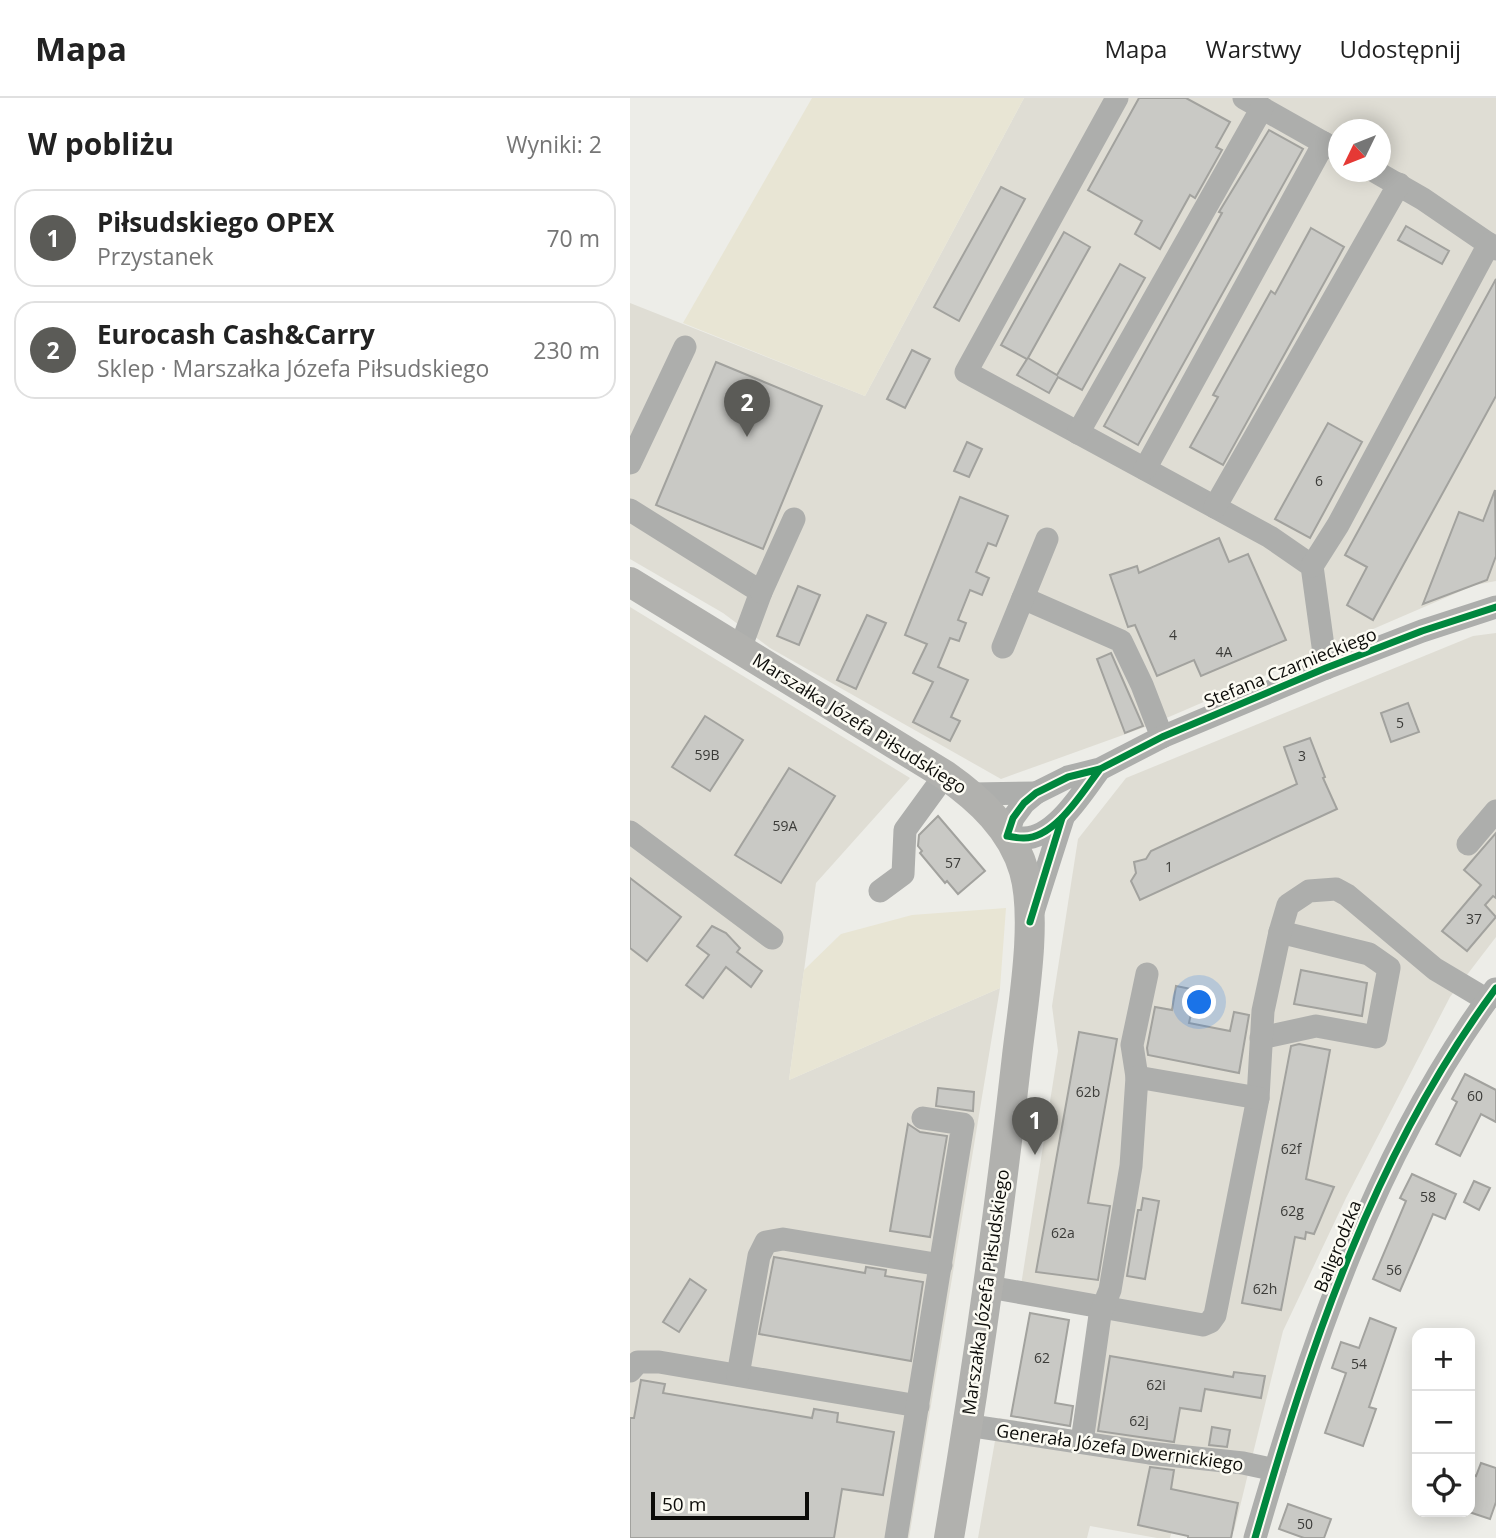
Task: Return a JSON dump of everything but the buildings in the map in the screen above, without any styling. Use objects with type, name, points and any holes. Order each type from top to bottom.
[{"type":"main road","name":"Marszałka Józefa Piłsudskiego","points":[[630,582],[946,775],[972,794],[986,806],[1007,836],[1025,873],[1030,922],[1009,1128],[989,1287],[949,1538]]},
{"type":"street","points":[[1117,98],[966,372],[1270,537],[1312,566]]},
{"type":"street","points":[[1078,433],[1253,103],[1328,145]]},
{"type":"street","points":[[1145,469],[1328,152]]},
{"type":"street","points":[[1326,668],[1312,566],[1338,525],[1493,246],[1391,180]]},
{"type":"street","points":[[1215,507],[1399,184]]},
{"type":"street","points":[[630,463],[685,347]]},
{"type":"street","points":[[630,510],[761,592]]},
{"type":"street","points":[[740,649],[761,592],[794,519]]},
{"type":"street","points":[[1003,647],[1048,539]]},
{"type":"street","points":[[1023,598],[1121,641],[1142,684],[1161,737]]},
{"type":"street","name":"Stefana Czarnieckiego","points":[[1100,769],[1063,818],[1044,832],[1026,839],[1007,836],[1013,818],[1024,803],[1036,793],[1068,777],[1100,769],[1161,737],[1326,668],[1422,631],[1496,607]]},
{"type":"street","points":[[880,891],[903,874],[905,830],[946,775]]},
{"type":"street","name":"Stefana Czarnieckiego","points":[[972,794],[1036,793]]},
{"type":"street","points":[[1468,844],[1496,811]]},
{"type":"street","name":"Stefana Czarnieckiego","points":[[1030,922],[1063,818]]},
{"type":"street","points":[[630,832],[772,938]]},
{"type":"street","points":[[989,1287],[1203,1325],[1210,1322],[1215,1315],[1258,1098],[1263,1011],[1288,905],[1298,897],[1309,891],[1336,889],[1347,895],[1435,969],[1492,994]]},
{"type":"street","points":[[1261,1038],[1317,1026],[1376,1037],[1389,968],[1369,954],[1280,932]]},
{"type":"street","points":[[1082,1442],[1100,1315],[1110,1290],[1131,1166],[1137,1077],[1132,1045],[1147,974]]},
{"type":"street","name":"Baligrodzka","points":[[1255,1538],[1333,1294],[1377,1188],[1462,1033],[1492,994]]},
{"type":"street","points":[[1137,1077],[1258,1098]]},
{"type":"street","points":[[896,1538],[963,1124],[923,1118]]},
{"type":"street","points":[[738,1375],[759,1256],[766,1242],[782,1239],[941,1265]]},
{"type":"street","points":[[630,1371],[638,1362],[659,1362],[918,1406]]},
{"type":"street","name":"Generała Józefa Dwernickiego","points":[[966,1425],[1149,1453],[1243,1463],[1275,1471]]},
{"type":"shaded area","points":[[812,98],[1024,98],[865,396],[683,323]]},
{"type":"shaded area","points":[[1024,98],[1496,98],[1496,581],[1475,585],[1148,726],[1001,779],[770,648],[723,613],[630,559],[630,303],[865,396]]},
{"type":"shaded area","points":[[630,607],[910,778],[816,883],[789,1080],[1000,988],[909,1538],[630,1538]]},
{"type":"shaded area","points":[[1496,633],[1496,937],[1450,997],[1346,1198],[1283,1331],[1234,1531],[1175,1519],[1170,1538],[1090,1526],[1087,1538],[978,1538],[999,1418],[1072,1430],[1093,1311],[1019,1298],[1058,1051],[1052,1006],[1078,839],[1126,778],[1473,636]]},
{"type":"shaded area","points":[[1006,908],[1000,988],[789,1080],[804,970],[841,934],[912,915]]},
{"type":"cycle path","points":[[1100,769],[1077,801],[1046,831],[1023,838],[1007,836],[1013,818],[1024,803],[1036,793],[1068,777],[1100,769],[1162,737],[1326,668],[1422,631],[1496,607]]},
{"type":"cycle path","points":[[1030,922],[1062,818]]},
{"type":"cycle path","points":[[1255,1538],[1276,1465],[1324,1322],[1381,1183],[1415,1116],[1453,1051],[1496,988]]},
{"type":"place","name":"Eurocash Cash&Carry","points":[[747,437]]},
{"type":"place","name":"Piłsudskiego OPEX","points":[[1035,1155]]}]
